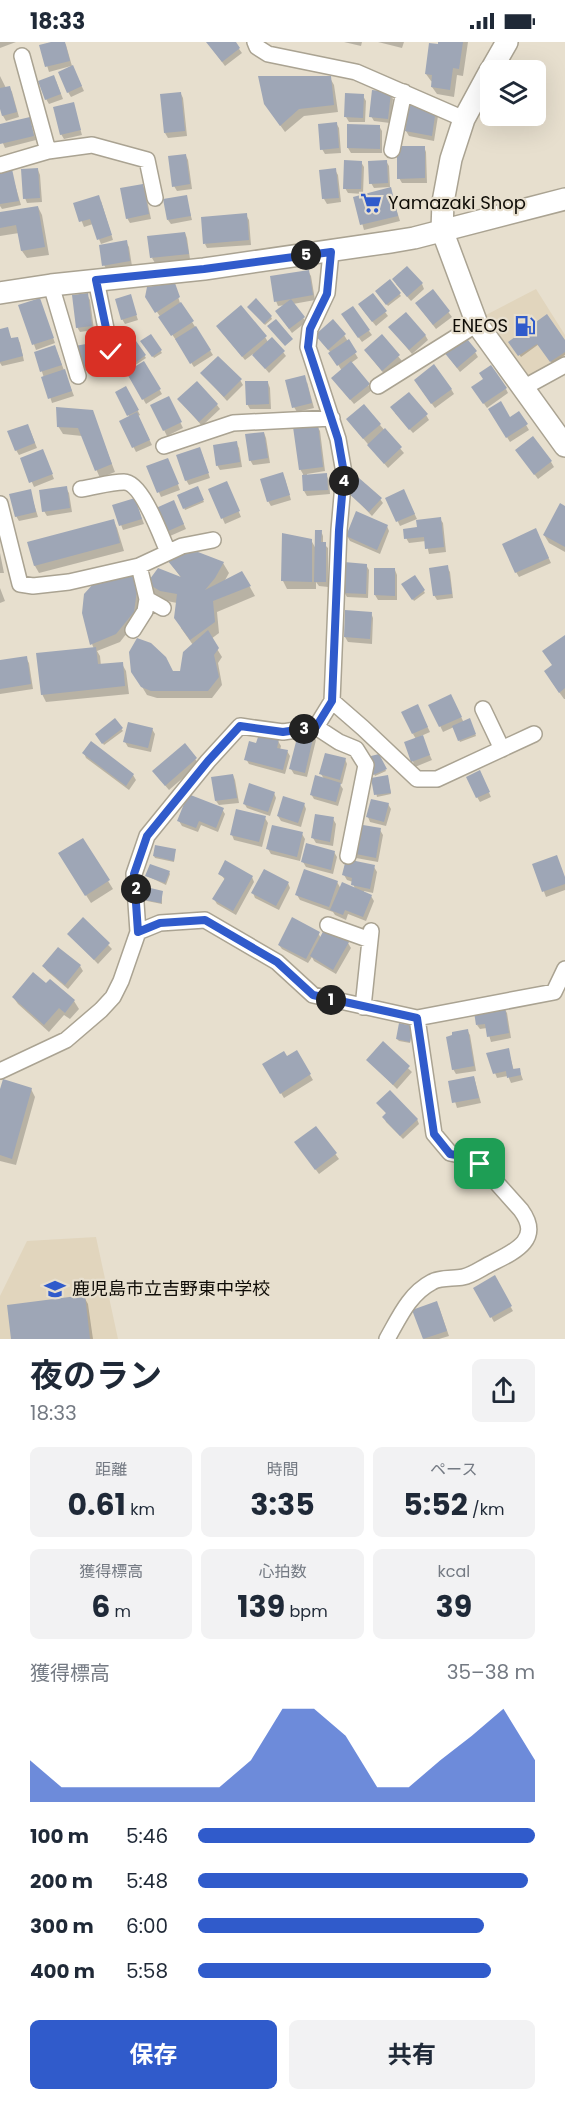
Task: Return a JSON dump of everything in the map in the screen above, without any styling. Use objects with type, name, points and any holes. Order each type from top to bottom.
[{"type":"street","points":[[255,42],[256,47],[268,54],[356,72],[464,119]]},
{"type":"street","points":[[497,60],[507,42]]},
{"type":"street","points":[[22,56],[48,151]]},
{"type":"street","points":[[480,91],[464,119],[451,159],[445,186],[442,230],[477,324],[565,446]]},
{"type":"street","points":[[392,150],[404,92]]},
{"type":"street","points":[[0,165],[48,151],[92,146],[147,160],[155,198]]},
{"type":"street","points":[[0,293],[331,252],[414,238],[565,199]]},
{"type":"street","points":[[316,727],[332,701],[339,530],[344,473],[332,418],[308,347],[310,329],[327,294],[331,252]]},
{"type":"street","points":[[96,280],[111,352]]},
{"type":"street","points":[[51,285],[78,376]]},
{"type":"street","points":[[378,386],[477,324]]},
{"type":"street","points":[[523,388],[565,365]]},
{"type":"street","points":[[164,446],[233,423],[332,418]]},
{"type":"street","points":[[81,489],[126,482],[134,485],[147,505],[168,552]]},
{"type":"street","points":[[0,504],[20,584],[33,586],[69,582],[139,566],[182,546],[213,540]]},
{"type":"street","points":[[133,630],[145,611],[147,599],[139,566]]},
{"type":"street","points":[[147,599],[163,608]]},
{"type":"street","points":[[332,701],[417,779],[437,779],[534,734]]},
{"type":"street","points":[[483,709],[502,748]]},
{"type":"street","points":[[0,1071],[66,1040],[113,997],[138,932],[134,874],[147,836],[208,761],[240,726],[283,732],[316,727],[339,742],[356,749],[366,765],[348,856]]},
{"type":"street","points":[[138,932],[160,923],[205,920],[277,962],[313,995],[417,1018],[554,992],[565,969]]},
{"type":"street","points":[[328,925],[371,935],[363,1007]]},
{"type":"street","points":[[387,1339],[412,1296],[433,1281],[465,1277],[509,1254],[524,1243],[529,1230],[527,1218],[480,1164],[469,1157],[450,1154],[434,1134],[417,1018]]},
{"type":"shaded area","name":"ENEOS","points":[[536,289],[565,335],[565,358],[529,378],[484,316]]},
{"type":"shaded area","name":"鹿児島市立吉野東中学校","points":[[96,1237],[118,1339],[0,1339],[0,1296],[27,1241]]},
{"type":"building","points":[[65,42],[70,61],[45,67],[39,45]]},
{"type":"building","points":[[206,42],[236,42],[240,48],[222,62]]},
{"type":"building","points":[[438,42],[463,42],[459,69],[453,68],[450,90],[431,87],[432,75],[425,74],[429,43],[438,44]]},
{"type":"building","points":[[73,65],[82,86],[67,93],[58,72]]},
{"type":"building","points":[[54,75],[61,94],[45,100],[38,81]]},
{"type":"building","points":[[258,76],[331,76],[334,105],[299,109],[280,126],[264,104]]},
{"type":"building","points":[[10,86],[17,112],[2,116],[0,88]]},
{"type":"building","points":[[372,90],[391,92],[388,119],[369,117]]},
{"type":"building","points":[[181,92],[185,131],[164,133],[160,94]]},
{"type":"building","points":[[345,93],[364,94],[363,118],[344,117]]},
{"type":"building","points":[[74,102],[81,130],[60,135],[53,107]]},
{"type":"building","points":[[409,105],[436,109],[432,136],[405,131]]},
{"type":"building","points":[[30,117],[34,136],[0,144],[0,124]]},
{"type":"building","points":[[337,122],[339,148],[320,150],[318,124]]},
{"type":"building","points":[[347,124],[380,125],[380,149],[347,148]]},
{"type":"building","points":[[397,146],[425,146],[425,178],[397,179]]},
{"type":"building","points":[[186,154],[190,184],[172,187],[168,156]]},
{"type":"building","points":[[344,160],[362,161],[361,189],[343,189]]},
{"type":"building","points":[[387,160],[388,183],[369,184],[368,161]]},
{"type":"building","points":[[38,168],[40,198],[23,199],[21,169]]},
{"type":"building","points":[[336,168],[339,198],[322,199],[319,170]]},
{"type":"building","points":[[12,169],[19,201],[0,204],[0,172]]},
{"type":"building","points":[[143,184],[149,214],[126,219],[120,188]]},
{"type":"building","points":[[391,187],[398,216],[360,225],[353,197]]},
{"type":"building","points":[[99,195],[112,235],[97,240],[90,219],[79,222],[73,203]]},
{"type":"building","points":[[187,195],[191,216],[167,220],[163,199]]},
{"type":"building","points":[[38,206],[45,247],[21,251],[16,225],[0,228],[0,212]]},
{"type":"building","points":[[247,213],[249,240],[203,244],[201,217]]},
{"type":"building","points":[[185,232],[189,254],[150,258],[147,236]]},
{"type":"building","points":[[127,240],[130,261],[102,266],[99,245]]},
{"type":"building","points":[[407,266],[423,283],[407,297],[392,279]]},
{"type":"building","points":[[309,270],[313,295],[274,302],[270,276]]},
{"type":"building","points":[[390,279],[401,293],[386,305],[375,291]]},
{"type":"building","points":[[175,283],[180,297],[155,313],[145,297],[147,287]]},
{"type":"building","points":[[433,289],[450,311],[433,325],[415,303]]},
{"type":"building","points":[[88,293],[92,326],[76,328],[72,295]]},
{"type":"building","points":[[373,293],[387,311],[372,322],[358,304]]},
{"type":"building","points":[[131,294],[137,315],[121,320],[115,299]]},
{"type":"building","points":[[40,298],[54,338],[32,345],[18,305]]},
{"type":"building","points":[[256,298],[272,316],[264,324],[247,307]]},
{"type":"building","points":[[291,299],[305,317],[289,329],[275,311]]},
{"type":"building","points":[[181,302],[194,321],[171,336],[158,317]]},
{"type":"building","points":[[241,305],[267,336],[242,357],[216,326]]},
{"type":"building","points":[[353,306],[370,330],[358,338],[341,314]]},
{"type":"building","points":[[406,312],[426,335],[409,350],[388,327]]},
{"type":"building","points":[[547,314],[565,340],[565,352],[550,362],[537,344],[518,356],[508,342]]},
{"type":"building","points":[[276,319],[293,339],[285,346],[267,326]]},
{"type":"building","points":[[333,319],[346,334],[328,350],[315,335]]},
{"type":"building","points":[[196,326],[211,350],[190,364],[175,339]]},
{"type":"building","points":[[8,327],[11,338],[18,337],[23,356],[0,362],[0,329]]},
{"type":"building","points":[[151,334],[162,350],[152,357],[140,341]]},
{"type":"building","points":[[382,334],[400,355],[382,371],[364,350]]},
{"type":"building","points":[[463,334],[477,351],[457,368],[443,351]]},
{"type":"building","points":[[272,337],[285,351],[265,369],[252,355]]},
{"type":"building","points":[[349,339],[357,352],[337,366],[328,353]]},
{"type":"building","points":[[136,341],[146,355],[132,365],[122,351]]},
{"type":"building","points":[[97,342],[102,363],[80,367],[75,346]]},
{"type":"building","points":[[55,345],[62,365],[40,372],[34,352]]},
{"type":"building","points":[[218,356],[242,379],[224,397],[200,373]]},
{"type":"building","points":[[144,361],[161,389],[142,400],[126,372]]},
{"type":"building","points":[[351,361],[370,384],[350,400],[331,378]]},
{"type":"building","points":[[434,364],[452,389],[431,404],[414,380]]},
{"type":"building","points":[[491,365],[507,388],[483,404],[471,387],[483,379],[479,373]]},
{"type":"building","points":[[65,369],[72,391],[48,399],[41,377]]},
{"type":"building","points":[[305,375],[312,403],[292,408],[285,380]]},
{"type":"building","points":[[197,381],[218,404],[199,422],[177,399]]},
{"type":"building","points":[[245,381],[268,381],[269,404],[246,405]]},
{"type":"building","points":[[126,386],[139,410],[127,416],[115,392]]},
{"type":"building","points":[[409,392],[428,414],[409,430],[390,407]]},
{"type":"building","points":[[169,396],[182,422],[163,431],[150,405]]},
{"type":"building","points":[[501,401],[510,417],[519,411],[528,424],[506,438],[488,409]]},
{"type":"building","points":[[364,404],[381,424],[363,439],[346,419]]},
{"type":"building","points":[[56,407],[93,410],[112,464],[95,471],[78,428],[57,427]]},
{"type":"building","points":[[137,412],[150,440],[132,448],[119,421]]},
{"type":"building","points":[[28,424],[35,443],[15,451],[7,431]]},
{"type":"building","points":[[318,424],[323,467],[299,470],[293,427]]},
{"type":"building","points":[[385,428],[402,447],[384,464],[367,445]]},
{"type":"building","points":[[264,432],[268,458],[249,461],[245,434]]},
{"type":"building","points":[[533,436],[552,461],[534,475],[515,450]]},
{"type":"building","points":[[237,441],[240,462],[216,466],[213,445]]},
{"type":"building","points":[[200,447],[209,473],[185,481],[176,455]]},
{"type":"building","points":[[43,449],[53,474],[29,483],[20,458]]},
{"type":"building","points":[[168,458],[179,484],[157,493],[146,466]]},
{"type":"building","points":[[283,472],[290,495],[267,502],[260,479]]},
{"type":"building","points":[[327,473],[328,490],[303,491],[302,475]]},
{"type":"building","points":[[359,478],[382,498],[369,512],[347,492]]},
{"type":"building","points":[[227,481],[240,511],[221,519],[208,489]]},
{"type":"building","points":[[67,486],[70,508],[42,512],[39,490]]},
{"type":"building","points":[[198,486],[204,500],[183,509],[177,495]]},
{"type":"building","points":[[31,489],[36,512],[15,517],[9,494]]},
{"type":"building","points":[[404,489],[415,514],[396,522],[385,498]]},
{"type":"building","points":[[135,498],[142,519],[119,526],[112,505]]},
{"type":"building","points":[[174,500],[184,524],[166,532],[156,508]]},
{"type":"building","points":[[560,503],[565,506],[565,547],[543,535]]},
{"type":"building","points":[[356,511],[388,525],[377,550],[346,536]]},
{"type":"building","points":[[441,517],[444,547],[425,549],[424,537],[404,539],[403,529],[417,527],[416,520]]},
{"type":"building","points":[[114,519],[120,543],[34,566],[27,542]]},
{"type":"building","points":[[536,528],[549,558],[515,573],[502,544]]},
{"type":"building","points":[[315,530],[322,530],[321,542],[326,542],[326,582],[314,582]]},
{"type":"building","points":[[282,533],[312,539],[312,582],[281,581]]},
{"type":"building","points":[[198,552],[224,562],[205,590],[242,571],[251,586],[213,601],[215,622],[190,640],[174,618],[177,594],[160,591],[147,583],[158,568],[181,577],[167,560],[179,553]]},
{"type":"building","points":[[344,562],[367,564],[366,594],[343,593]]},
{"type":"building","points":[[448,565],[452,594],[433,596],[429,568]]},
{"type":"building","points":[[374,568],[395,568],[395,596],[374,595]]},
{"type":"building","points":[[132,573],[137,590],[134,612],[116,634],[90,645],[82,613],[84,594],[94,583]]},
{"type":"building","points":[[415,575],[425,590],[412,600],[401,584]]},
{"type":"building","points":[[345,610],[372,612],[370,639],[344,637]]},
{"type":"building","points":[[208,630],[219,648],[214,655],[219,677],[208,691],[151,691],[141,687],[131,672],[129,652],[137,638],[151,643],[166,657],[173,671],[180,671],[183,652]]},
{"type":"building","points":[[565,635],[565,688],[559,693],[544,671],[552,665],[542,651]]},
{"type":"building","points":[[96,647],[98,664],[123,662],[125,686],[41,695],[36,653]]},
{"type":"building","points":[[27,656],[31,684],[0,689],[0,660]]},
{"type":"building","points":[[451,694],[462,717],[439,727],[428,705]]},
{"type":"building","points":[[418,704],[428,727],[412,734],[401,712]]},
{"type":"building","points":[[115,718],[123,728],[102,744],[95,734]]},
{"type":"building","points":[[470,718],[476,734],[458,741],[452,726]]},
{"type":"building","points":[[128,722],[153,728],[148,748],[123,742]]},
{"type":"building","points":[[299,730],[314,734],[305,773],[289,769]]},
{"type":"building","points":[[259,734],[279,739],[277,748],[288,750],[283,770],[244,760],[249,741],[256,743]]},
{"type":"building","points":[[423,735],[430,755],[411,762],[404,742]]},
{"type":"building","points":[[91,741],[134,774],[126,786],[82,753]]},
{"type":"building","points":[[185,743],[197,758],[165,786],[152,771]]},
{"type":"building","points":[[325,753],[346,758],[340,780],[319,774]]},
{"type":"building","points":[[379,754],[387,769],[373,775],[367,757]]},
{"type":"building","points":[[480,770],[490,792],[476,798],[466,777]]},
{"type":"building","points":[[233,774],[237,798],[215,801],[211,777]]},
{"type":"building","points":[[315,775],[341,783],[336,802],[310,795]]},
{"type":"building","points":[[388,775],[391,793],[374,795],[371,778]]},
{"type":"building","points":[[249,783],[275,792],[268,812],[243,804]]},
{"type":"building","points":[[188,794],[224,808],[216,828],[199,821],[196,828],[177,821]]},
{"type":"building","points":[[283,796],[305,803],[298,823],[277,816]]},
{"type":"building","points":[[371,799],[389,803],[384,822],[366,817]]},
{"type":"building","points":[[236,809],[266,816],[259,842],[230,835]]},
{"type":"building","points":[[315,814],[334,817],[330,842],[311,838]]},
{"type":"building","points":[[357,824],[381,828],[376,858],[351,853]]},
{"type":"building","points":[[272,825],[303,832],[297,857],[266,849]]},
{"type":"building","points":[[83,838],[110,880],[85,896],[58,853]]},
{"type":"building","points":[[306,843],[335,851],[331,870],[301,862]]},
{"type":"building","points":[[155,845],[176,849],[174,861],[153,856]]},
{"type":"building","points":[[557,855],[565,877],[565,884],[542,892],[532,864]]},
{"type":"building","points":[[346,859],[375,865],[370,889],[351,885],[352,878],[342,875]]},
{"type":"building","points":[[225,860],[253,876],[233,911],[212,899],[225,878],[218,874]]},
{"type":"building","points":[[150,864],[170,871],[165,883],[145,876]]},
{"type":"building","points":[[264,869],[289,882],[276,906],[251,893]]},
{"type":"building","points":[[304,869],[338,881],[329,907],[295,895]]},
{"type":"building","points":[[342,882],[372,895],[363,917],[345,910],[343,915],[330,910]]},
{"type":"building","points":[[142,886],[163,891],[161,903],[140,899]]},
{"type":"building","points":[[83,917],[110,943],[94,960],[67,934]]},
{"type":"building","points":[[292,917],[320,932],[306,959],[278,945]]},
{"type":"building","points":[[325,928],[349,942],[333,970],[310,956]]},
{"type":"building","points":[[58,947],[81,965],[65,985],[42,966]]},
{"type":"building","points":[[33,972],[46,983],[50,979],[75,1000],[65,1013],[59,1008],[44,1025],[12,997]]},
{"type":"building","points":[[505,1007],[509,1033],[487,1037],[485,1024],[476,1025],[474,1012]]},
{"type":"building","points":[[399,1023],[413,1026],[410,1042],[396,1039]]},
{"type":"building","points":[[468,1029],[474,1066],[452,1070],[446,1037],[452,1035],[452,1032]]},
{"type":"building","points":[[383,1041],[410,1066],[393,1085],[366,1060]]},
{"type":"building","points":[[509,1048],[513,1069],[520,1068],[521,1075],[507,1078],[506,1071],[493,1074],[486,1053]]},
{"type":"building","points":[[297,1050],[311,1074],[280,1094],[262,1064],[284,1051],[287,1056]]},
{"type":"building","points":[[474,1076],[479,1098],[452,1103],[448,1081]]},
{"type":"building","points":[[3,1079],[32,1088],[12,1159],[0,1155],[0,1089]]},
{"type":"building","points":[[390,1090],[418,1119],[400,1136],[382,1117],[386,1113],[376,1103]]},
{"type":"building","points":[[316,1126],[337,1153],[315,1170],[294,1142]]},
{"type":"building","points":[[495,1275],[512,1306],[490,1318],[473,1288]]},
{"type":"building","points":[[85,1295],[90,1339],[11,1339],[7,1305]]},
{"type":"building","points":[[437,1301],[447,1331],[423,1339],[412,1310]]},
{"type":"place","name":"Yamazaki Shop","points":[[371,203]]},
{"type":"place","name":"ENEOS","points":[[525,326]]},
{"type":"place","name":"鹿児島市立吉野東中学校","points":[[55,1289]]},
{"type":"route","points":[[111,352],[96,280],[204,269],[331,252],[327,294],[310,329],[308,347],[338,439],[344,473],[339,530],[332,701],[316,727],[283,732],[240,726],[208,761],[147,836],[134,874],[138,932],[160,923],[205,920],[277,962],[313,995],[417,1018],[434,1134],[450,1154],[469,1157],[480,1164]]}]
